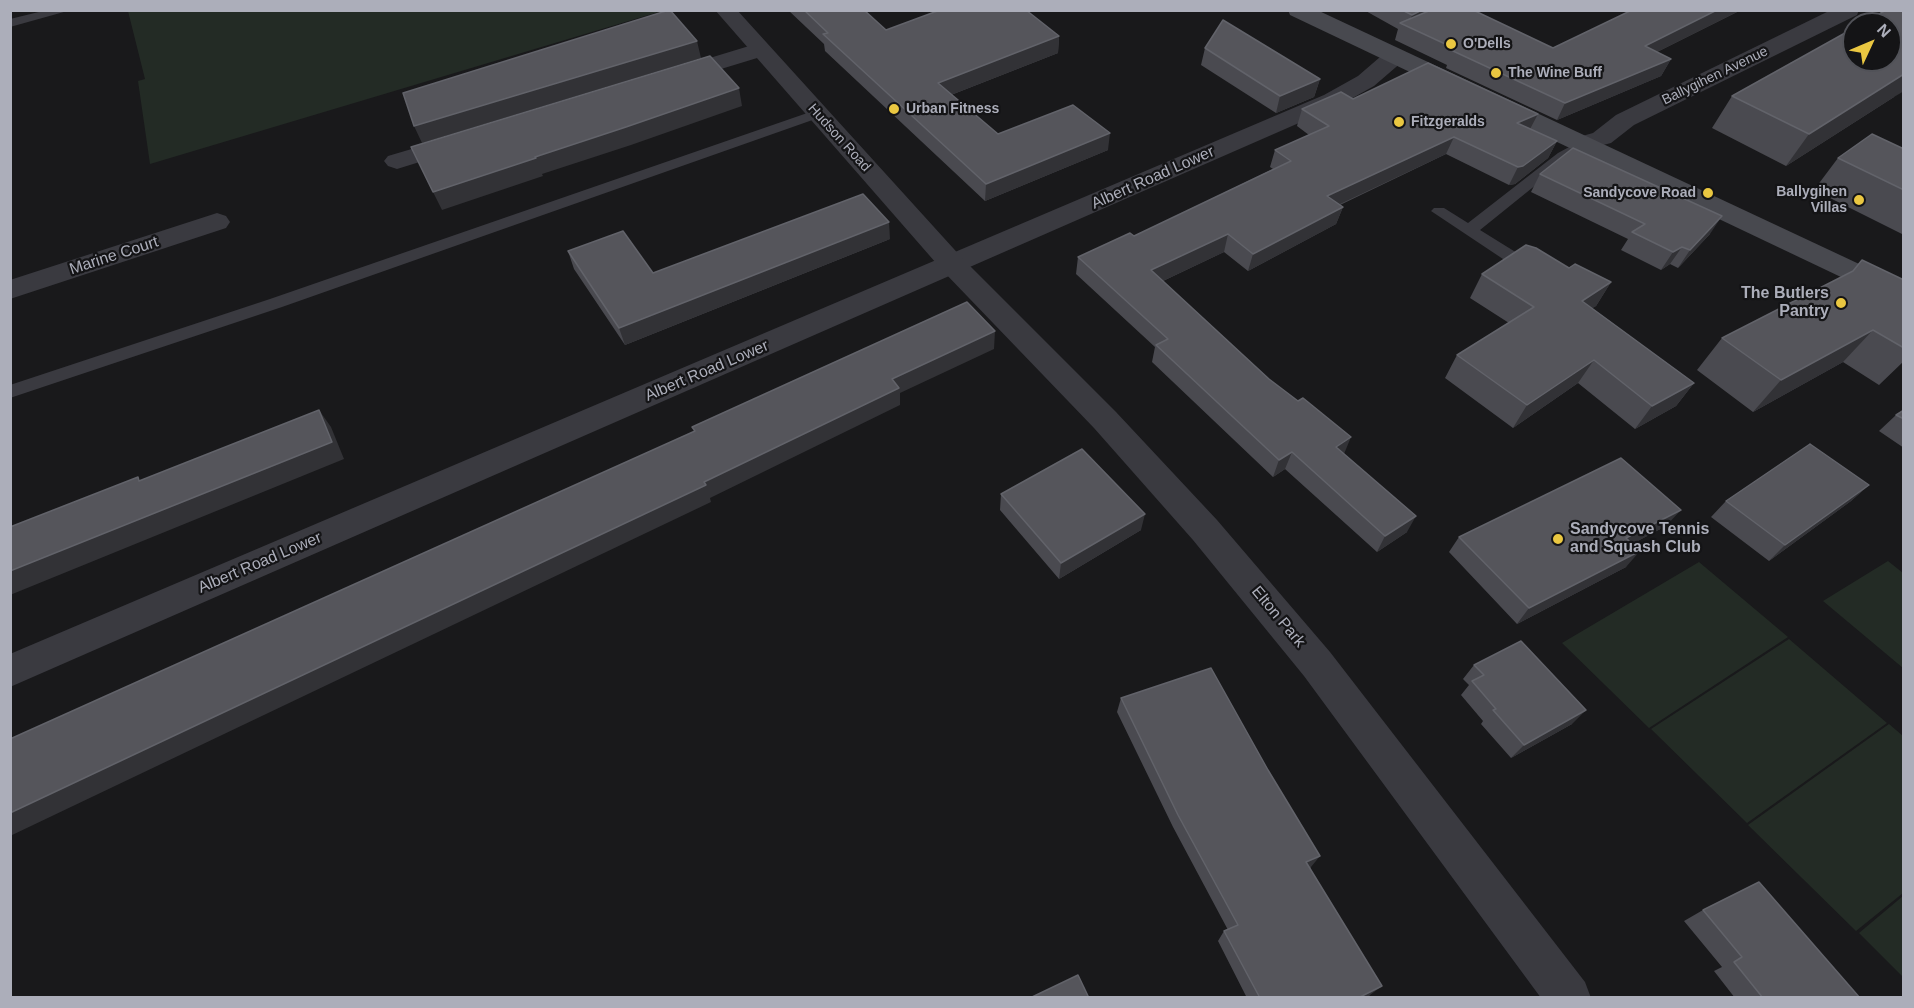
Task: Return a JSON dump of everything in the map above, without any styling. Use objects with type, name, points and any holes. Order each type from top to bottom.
[{"type":"main road","points":[[1298,10],[1584,143],[1904,297]]},
{"type":"street","name":"Hudson Road","points":[[725,10],[953,265]]},
{"type":"street","name":"Ballygihen Avenue","points":[[1584,143],[1602,138],[1625,120],[1849,10]]},
{"type":"street","points":[[657,81],[759,50]]},
{"type":"street","name":"Albert Road Lower","points":[[10,671],[1332,100],[1366,81],[1395,56]]},
{"type":"street","points":[[396,161],[476,137]]},
{"type":"street","name":"Marine Court","points":[[10,290],[217,222]]},
{"type":"street","name":"Elton Park","points":[[953,265],[1105,420],[1205,530],[1317,664],[1569,998]]},
{"type":"lane","points":[[10,23],[65,10]]},
{"type":"lane","points":[[10,392],[276,303],[816,114]]},
{"type":"lane","points":[[1469,230],[1563,156],[1584,143]]},
{"type":"lane","points":[[1439,211],[1524,265]]},
{"type":"shaded area","points":[[128,10],[662,11],[150,164],[138,81],[145,79]]},
{"type":"shaded area","points":[[1888,561],[1903,573],[1903,668],[1823,601]]},
{"type":"shaded area","points":[[1699,562],[1788,637],[1649,728],[1562,643]]},
{"type":"shaded area","points":[[1789,639],[1887,723],[1747,823],[1651,729]]},
{"type":"shaded area","points":[[1889,724],[1903,736],[1903,893],[1856,931],[1748,825]]},
{"type":"shaded area","points":[[1903,896],[1903,977],[1859,933]]},
{"type":"building","points":[[670,10],[697,41],[414,126],[403,93]]},
{"type":"building","points":[[804,10],[864,10],[886,30],[940,10],[1026,10],[1059,36],[938,83],[998,134],[1073,105],[1110,133],[986,184],[823,34],[828,33]]},
{"type":"building","points":[[1402,10],[1422,10],[1412,15]]},
{"type":"building","points":[[1431,10],[1473,10],[1553,48],[1632,10],[1717,10],[1645,46],[1671,59],[1565,103],[1453,51],[1456,49],[1400,23]]},
{"type":"building","points":[[1904,10],[1904,74],[1809,134],[1732,96],[1842,35],[1842,72],[1902,72],[1902,12],[1883,12]]},
{"type":"building","points":[[1223,20],[1320,79],[1280,96],[1205,48]]},
{"type":"building","points":[[710,56],[739,88],[433,192],[411,147]]},
{"type":"building","points":[[1428,63],[1538,114],[1517,123],[1557,141],[1523,166],[1518,167],[1454,137],[1327,196],[1343,207],[1253,254],[1228,234],[1151,270],[1269,379],[1298,401],[1303,398],[1351,437],[1336,447],[1416,516],[1385,536],[1292,452],[1279,460],[1156,345],[1168,339],[1078,257],[1130,233],[1134,236],[1291,161],[1275,150],[1329,126],[1302,109],[1341,92],[1353,99]]},
{"type":"building","points":[[1872,134],[1904,149],[1904,190],[1838,158]]},
{"type":"building","points":[[1573,148],[1722,216],[1690,250],[1682,247],[1673,252],[1632,232],[1645,224],[1540,174]]},
{"type":"building","points":[[863,194],[889,222],[619,328],[568,251],[623,231],[653,273]]},
{"type":"building","points":[[1526,245],[1536,248],[1569,268],[1575,264],[1611,282],[1582,301],[1694,383],[1652,406],[1594,360],[1527,405],[1457,355],[1534,307],[1482,274]]},
{"type":"building","points":[[1862,260],[1904,280],[1904,348],[1873,330],[1781,380],[1722,338],[1853,271]]},
{"type":"building","points":[[967,302],[995,331],[892,379],[899,388],[704,482],[706,485],[10,813],[10,739],[695,431],[692,427]]},
{"type":"building","points":[[319,410],[332,442],[10,571],[10,527],[138,477],[139,481]]},
{"type":"building","points":[[1904,410],[1904,419],[1896,415]]},
{"type":"building","points":[[1810,444],[1869,485],[1785,545],[1726,501]]},
{"type":"building","points":[[1082,449],[1145,514],[1061,563],[1001,494]]},
{"type":"building","name":"Sandycove Tennis and Squash Club","points":[[1621,458],[1681,510],[1626,538],[1640,551],[1529,608],[1459,537]]},
{"type":"building","points":[[1521,641],[1586,710],[1524,745],[1493,710],[1496,709],[1472,681],[1484,675],[1474,665]]},
{"type":"building","points":[[1211,668],[1268,770],[1320,856],[1306,862],[1382,986],[1358,998],[1260,998],[1224,931],[1238,925],[1178,815],[1121,698]]},
{"type":"building","points":[[1759,882],[1860,998],[1763,998],[1734,962],[1742,957],[1703,910]]},
{"type":"building","points":[[1078,975],[1089,998],[1030,998]]},
{"type":"place","name":"O'Dells","points":[[1451,44]]},
{"type":"place","name":"The Wine Buff","points":[[1496,73]]},
{"type":"place","name":"Urban Fitness","points":[[894,109]]},
{"type":"place","name":"Fitzgeralds","points":[[1399,122]]},
{"type":"place","name":"Sandycove Road","points":[[1708,193]]},
{"type":"place","name":"Ballygihen Villas","points":[[1859,200]]},
{"type":"place","name":"The Butlers Pantry","points":[[1841,303]]},
{"type":"place","name":"Sandycove Tennis and Squash Club","points":[[1558,539]]}]
